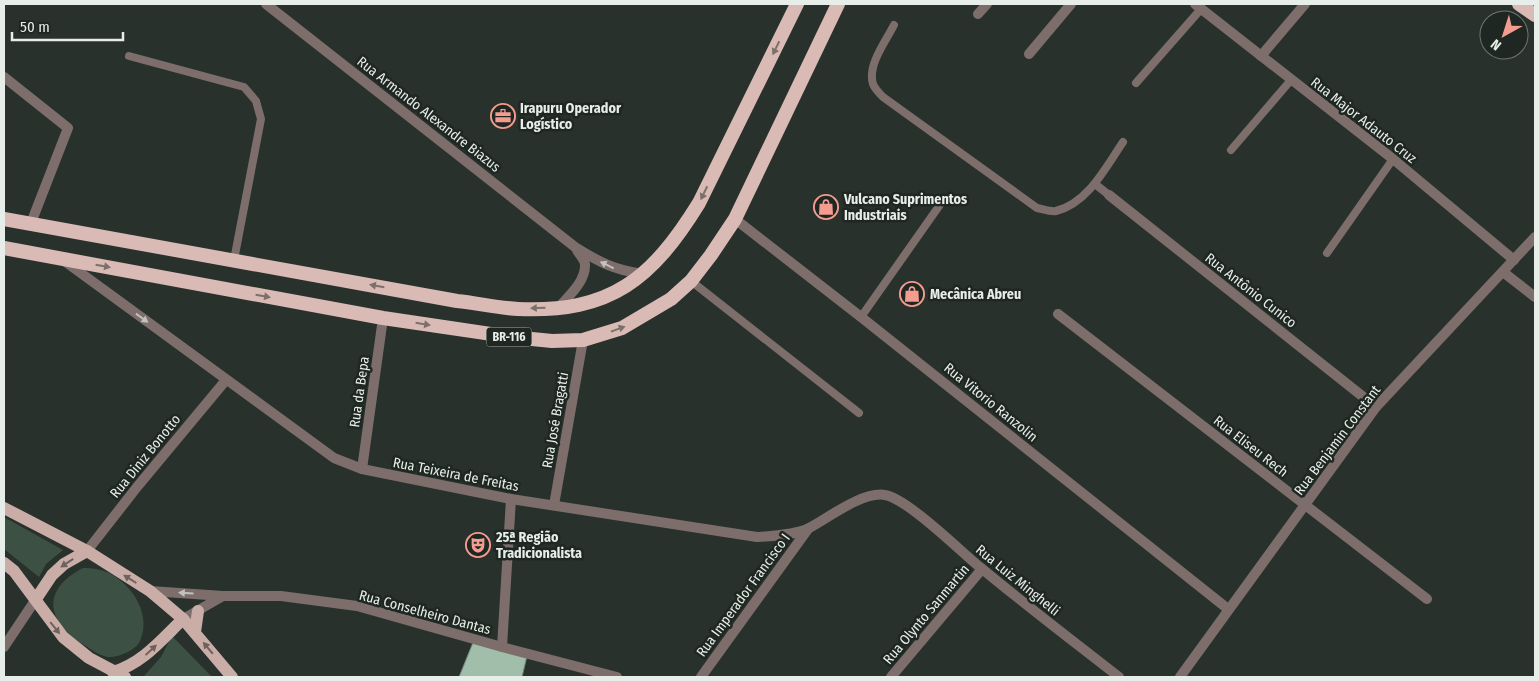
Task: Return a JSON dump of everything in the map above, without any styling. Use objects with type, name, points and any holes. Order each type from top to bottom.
[{"type":"highway","name":"BR-116","points":[[4,218],[466,302],[517,309],[558,308],[586,303],[606,297],[625,288],[662,257],[682,230],[700,202],[797,4]]},
{"type":"highway","name":"BR-116","points":[[4,248],[383,318],[552,342],[583,340],[622,328],[671,300],[691,281],[711,255],[735,219],[838,4]]},
{"type":"highway","points":[[1519,4],[1535,15]]},
{"type":"main road","points":[[4,508],[88,551],[150,591],[183,619],[232,677]]},
{"type":"main road","points":[[36,599],[52,575],[64,564],[88,551]]},
{"type":"main road","points":[[4,563],[14,571],[36,599],[62,637],[78,651],[125,677]]},
{"type":"main road","points":[[195,632],[198,611]]},
{"type":"main road","points":[[113,672],[136,662],[147,654],[183,619]]},
{"type":"street","name":"Rua Armando Alexandre Biazus","points":[[266,4],[575,247],[615,269],[643,274]]},
{"type":"street","points":[[978,14],[987,4]]},
{"type":"street","points":[[1029,54],[1070,4]]},
{"type":"street","points":[[1261,56],[1305,4]]},
{"type":"street","name":"Rua Major Adauto Cruz","points":[[1198,6],[1393,159],[1514,260]]},
{"type":"street","points":[[4,77],[68,128],[32,223]]},
{"type":"street","name":"Rua Antônio Cunico","points":[[1109,195],[1376,407]]},
{"type":"street","name":"Rua Vitorio Ranzolin","points":[[735,219],[861,316],[1228,609]]},
{"type":"street","name":"Rua Benjamin Constant","points":[[1180,677],[1376,407],[1535,237]]},
{"type":"street","name":"Rua Armando Alexandre Biazus","points":[[558,308],[573,292],[584,274],[585,262],[575,247]]},
{"type":"street","name":"Rua Teixeira de Freitas","points":[[60,258],[334,458],[362,470],[511,499],[757,537],[778,536],[808,529],[839,510],[868,498],[884,495],[902,501]]},
{"type":"street","points":[[1503,272],[1535,297]]},
{"type":"street","name":"Rua Eliseu Rech","points":[[1058,314],[1427,600]]},
{"type":"street","name":"Rua da Bepa","points":[[362,470],[383,318]]},
{"type":"street","name":"Rua José Bragatti","points":[[554,505],[583,340]]},
{"type":"street","name":"Rua Diniz Bonotto","points":[[88,551],[137,487],[226,380]]},
{"type":"street","points":[[502,647],[511,499]]},
{"type":"street","name":"Rua Luiz Minghelli","points":[[902,501],[982,569],[1119,677]]},
{"type":"street","name":"Rua Imperador Francisco I","points":[[701,677],[808,529]]},
{"type":"street","name":"Rua Olynto Sanmartin","points":[[891,677],[982,569]]},
{"type":"street","name":"Rua Conselheiro Dantas","points":[[150,591],[222,596],[282,596],[357,606],[617,677]]},
{"type":"street","points":[[183,619],[222,596]]},
{"type":"street","points":[[4,647],[36,599]]},
{"type":"lane","points":[[1136,83],[1198,6]]},
{"type":"lane","points":[[894,25],[875,61],[873,85],[882,97],[1037,208],[1054,212],[1073,204],[1095,184],[1123,142]]},
{"type":"lane","points":[[129,56],[244,87],[256,101],[261,119],[234,260]]},
{"type":"lane","points":[[1230,150],[1291,80]]},
{"type":"lane","points":[[1327,252],[1393,159]]},
{"type":"lane","points":[[1095,184],[1109,195]]},
{"type":"lane","points":[[861,316],[944,199]]},
{"type":"lane","points":[[691,281],[859,413]]},
{"type":"green space","points":[[4,517],[63,550],[46,564],[39,577],[4,549]]},
{"type":"green space","points":[[83,568],[109,573],[118,578],[126,585],[138,603],[144,623],[143,633],[137,646],[129,651],[112,657],[99,654],[72,636],[62,626],[56,616],[55,596],[60,586],[69,577]]},
{"type":"green space","points":[[172,636],[212,677],[144,676],[161,657]]},
{"type":"building","points":[[474,640],[527,656],[522,677],[459,677]]},
{"type":"place","name":"Irapuru Operador Logístico","points":[[503,116]]},
{"type":"place","name":"Vulcano Suprimentos Industriais","points":[[826,207]]},
{"type":"place","name":"Mecânica Abreu","points":[[912,294]]},
{"type":"place","name":"25ª Região Tradicionalista","points":[[478,545]]}]
